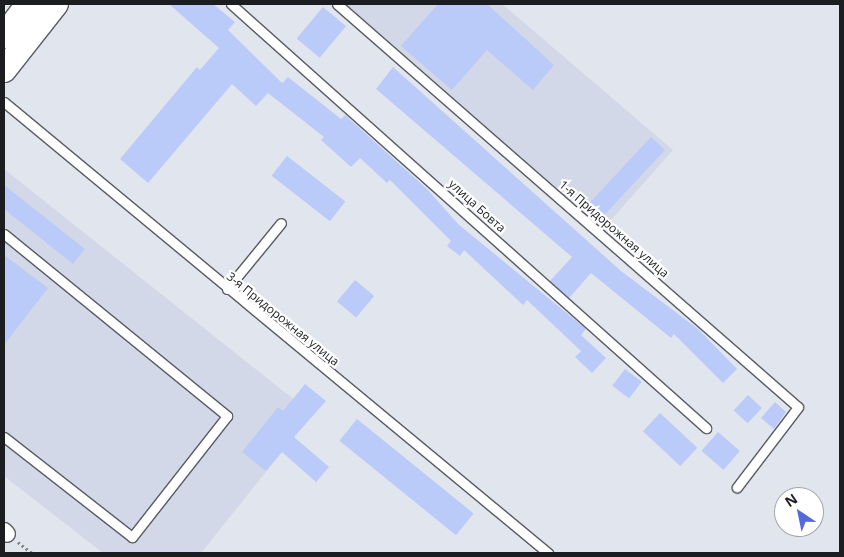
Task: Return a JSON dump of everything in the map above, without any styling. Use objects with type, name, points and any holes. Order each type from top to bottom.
[{"type":"main road","points":[[4,70],[24,4]]},
{"type":"main road","points":[[14,34],[28,4]]},
{"type":"main road","points":[[14,34],[56,4]]},
{"type":"main road","points":[[14,34],[64,4]]},
{"type":"lane","name":"улица Бовта","points":[[231,4],[706,428]]},
{"type":"lane","name":"1-я Придорожная улица","points":[[337,4],[798,408],[737,487]]},
{"type":"lane","name":"3-я Придорожная улица","points":[[4,102],[227,289],[548,553]]},
{"type":"lane","points":[[227,289],[281,222]]},
{"type":"lane","points":[[4,234],[227,416],[132,537],[4,437]]},
{"type":"shaded area","points":[[346,4],[502,4],[673,150],[603,229]]},
{"type":"shaded area","points":[[4,169],[312,414],[201,553],[103,553],[4,476]]},
{"type":"building","points":[[169,4],[213,4],[235,22],[228,30],[282,83],[288,77],[341,119],[345,115],[427,189],[458,224],[586,329],[581,335],[606,358],[592,373],[575,357],[581,351],[527,300],[523,305],[464,250],[460,256],[447,246],[451,241],[390,180],[387,183],[360,158],[351,167],[321,140],[324,137],[268,93],[256,106],[232,84],[148,183],[120,159],[197,67],[200,70],[219,48]]},
{"type":"building","points":[[438,4],[487,4],[554,65],[533,90],[487,50],[452,90],[401,46]]},
{"type":"building","points":[[323,7],[346,26],[320,58],[297,38]]},
{"type":"building","points":[[393,67],[621,271],[698,329],[737,369],[723,383],[674,334],[671,338],[591,273],[569,298],[550,281],[572,257],[376,89]]},
{"type":"building","points":[[651,137],[665,150],[598,222],[584,209]]},
{"type":"building","points":[[287,156],[345,202],[330,221],[272,176]]},
{"type":"building","points":[[4,185],[85,249],[73,264],[4,209]]},
{"type":"building","points":[[4,255],[48,288],[4,345]]},
{"type":"building","points":[[355,280],[374,296],[356,318],[337,301]]},
{"type":"building","points":[[625,369],[642,382],[629,398],[612,386]]},
{"type":"building","points":[[305,384],[326,401],[294,437],[329,467],[316,482],[282,452],[266,471],[242,452],[278,407],[283,411]]},
{"type":"building","points":[[748,395],[762,408],[748,423],[734,410]]},
{"type":"building","points":[[775,402],[786,412],[774,429],[761,418]]},
{"type":"building","points":[[660,413],[697,448],[680,466],[643,431]]},
{"type":"building","points":[[357,419],[474,513],[456,535],[339,441]]},
{"type":"building","points":[[718,432],[740,451],[723,470],[702,451]]}]
